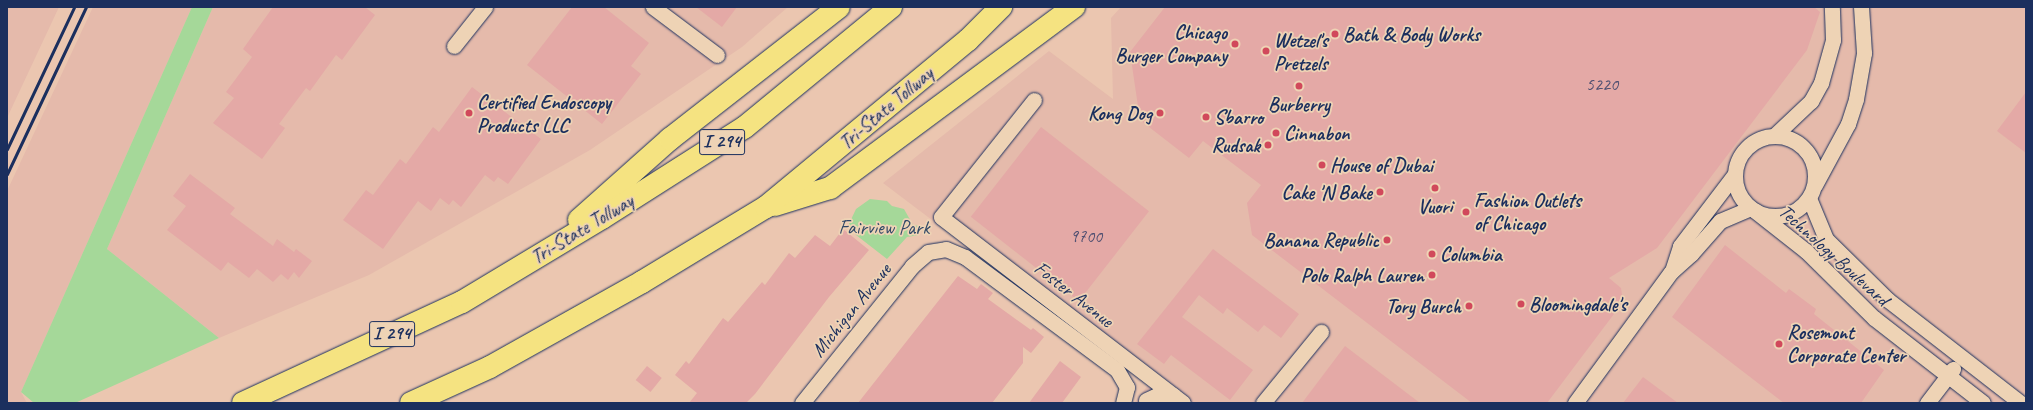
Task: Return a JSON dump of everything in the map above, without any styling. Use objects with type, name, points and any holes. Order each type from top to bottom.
[{"type":"highway","points":[[538,256],[670,139],[839,7]]},
{"type":"highway","name":"Tri-State Tollway","points":[[243,403],[462,302],[538,256],[745,127],[892,7]]},
{"type":"highway","name":"Tri-State Tollway","points":[[411,403],[490,367],[642,282],[766,207],[968,40],[1001,7]]},
{"type":"highway","points":[[766,207],[830,188],[1074,7]]},
{"type":"street","points":[[454,46],[485,7]]},
{"type":"street","points":[[653,7],[717,55]]},
{"type":"street","points":[[1671,272],[1680,246],[1734,175],[1738,157],[1747,146],[1758,139],[1775,135],[1806,106],[1820,83],[1833,40],[1832,7]]},
{"type":"street","points":[[1734,175],[1738,193],[1752,209],[1765,215],[1790,214],[1811,193],[1848,124],[1856,99],[1864,53],[1861,7]]},
{"type":"street","name":"Foster Avenue","points":[[1034,100],[941,217],[1178,399]]},
{"type":"street","points":[[1775,135],[1799,143],[1808,152],[1816,176],[1811,193]]},
{"type":"street","name":"Technology Boulevard","points":[[1811,193],[1826,239],[1888,300],[2021,403]]},
{"type":"street","points":[[1575,403],[1671,272],[1692,254],[1720,221],[1752,209]]},
{"type":"street","name":"Technology Boulevard","points":[[1752,209],[1806,251],[1874,318],[1983,403]]},
{"type":"street","name":"Foster Avenue","points":[[936,250],[946,249],[965,257],[1117,370],[1127,387],[1123,403]]},
{"type":"street","name":"Michigan Avenue","points":[[802,403],[912,266],[928,252],[936,250]]},
{"type":"street","points":[[1263,403],[1320,332]]},
{"type":"street","points":[[1927,403],[1961,358]]},
{"type":"street","points":[[1146,400],[1157,395],[1178,399]]},
{"type":"shaded area","points":[[7,7],[59,7],[7,118]]},
{"type":"shaded area","points":[[93,7],[192,7],[21,392],[27,403],[7,403],[7,191]]},
{"type":"shaded area","points":[[213,7],[788,7],[742,47],[590,150],[369,275],[219,338],[107,249]]},
{"type":"shaded area","points":[[1121,7],[2026,7],[2026,403],[1582,403],[1651,310],[1722,228],[1707,218],[1570,403],[1134,403],[1149,384],[883,183],[1049,51],[1113,99],[1111,18]]},
{"type":"green space","points":[[192,7],[213,7],[107,249],[219,338],[75,403],[34,403],[21,392]]},
{"type":"green space","name":"Fairview Park","points":[[870,199],[887,201],[892,206],[904,209],[913,225],[919,226],[919,235],[907,237],[887,259],[847,228],[856,209]]},
{"type":"building","points":[[273,7],[365,7],[375,15],[342,60],[336,55],[310,91],[306,88],[279,124],[285,128],[262,159],[213,123],[234,98],[226,92],[252,57],[243,49]]},
{"type":"building","points":[[572,7],[604,7],[649,43],[631,66],[641,74],[602,124],[527,65]]},
{"type":"building","points":[[696,7],[737,7],[722,27]]},
{"type":"building","name":"Fashion Outlets of Chicago","points":[[1165,7],[1814,7],[1820,12],[1807,50],[1657,248],[1609,278],[1621,288],[1623,302],[1547,403],[1472,403],[1252,235],[1247,203],[1261,185],[1203,141],[1189,158],[1140,120],[1130,52]]},
{"type":"building","points":[[472,87],[541,139],[508,184],[498,177],[494,182],[485,175],[461,207],[453,200],[449,205],[440,198],[431,211],[418,201],[383,249],[343,220],[366,190],[373,195],[400,159],[406,164],[433,127],[439,132]]},
{"type":"building","points":[[2026,92],[2026,153],[1997,131]]},
{"type":"building","points":[[1041,127],[1149,211],[1079,301],[971,217]]},
{"type":"building","points":[[190,174],[235,208],[230,214],[273,246],[277,239],[294,252],[296,249],[312,261],[299,278],[294,272],[288,280],[281,274],[273,282],[257,269],[249,278],[228,262],[221,271],[167,230],[186,206],[173,196]]},
{"type":"building","points":[[843,229],[869,250],[829,297],[755,394],[746,403],[689,403],[697,393],[675,375],[686,361],[689,364],[723,318],[728,322],[762,282],[765,285],[789,253],[795,258],[815,235],[830,246]]},
{"type":"building","name":"Rosemont Corporate Center","points":[[1725,245],[1786,293],[1789,289],[1816,309],[1814,314],[1884,370],[1861,403],[1784,403],[1672,317]]},
{"type":"building","points":[[1213,249],[1299,314],[1281,338],[1264,325],[1258,332],[1227,308],[1223,314],[1199,295],[1182,317],[1253,370],[1230,400],[1171,355],[1164,364],[1137,344]]},
{"type":"building","points":[[958,276],[977,289],[981,284],[993,293],[988,299],[1031,330],[1033,328],[1044,337],[1031,353],[1023,347],[1023,363],[992,403],[858,403]]},
{"type":"building","points":[[1345,346],[1420,403],[1302,403]]},
{"type":"building","points":[[1060,361],[1081,377],[1062,403],[1029,403]]},
{"type":"building","points":[[647,366],[662,378],[650,392],[636,380]]},
{"type":"building","points":[[1643,377],[1678,403],[1623,403]]},
{"type":"railway","points":[[7,149],[74,7]]},
{"type":"railway","points":[[7,174],[86,7]]},
{"type":"place","name":"Bath & Body Works","points":[[1335,34]]},
{"type":"place","name":"Chicago Burger Company","points":[[1235,44]]},
{"type":"place","name":"Wetzel's Pretzels","points":[[1266,51]]},
{"type":"place","name":"Burberry","points":[[1299,86]]},
{"type":"place","name":"Certified Endoscopy Products LLC","points":[[469,113]]},
{"type":"place","name":"Kong Dog","points":[[1160,113]]},
{"type":"place","name":"Sbarro","points":[[1206,117]]},
{"type":"place","name":"Cinnabon","points":[[1276,133]]},
{"type":"place","name":"Rudsak","points":[[1268,145]]},
{"type":"place","name":"House of Dubai","points":[[1322,165]]},
{"type":"place","name":"Vuori","points":[[1435,188]]},
{"type":"place","name":"Cake 'N Bake","points":[[1380,192]]},
{"type":"place","name":"Fashion Outlets of Chicago","points":[[1466,212]]},
{"type":"place","name":"Banana Republic","points":[[1387,240]]},
{"type":"place","name":"Columbia","points":[[1432,254]]},
{"type":"place","name":"Polo Ralph Lauren","points":[[1432,275]]},
{"type":"place","name":"Bloomingdale's","points":[[1521,304]]},
{"type":"place","name":"Tory Burch","points":[[1469,306]]},
{"type":"place","name":"Rosemont Corporate Center","points":[[1779,344]]}]
